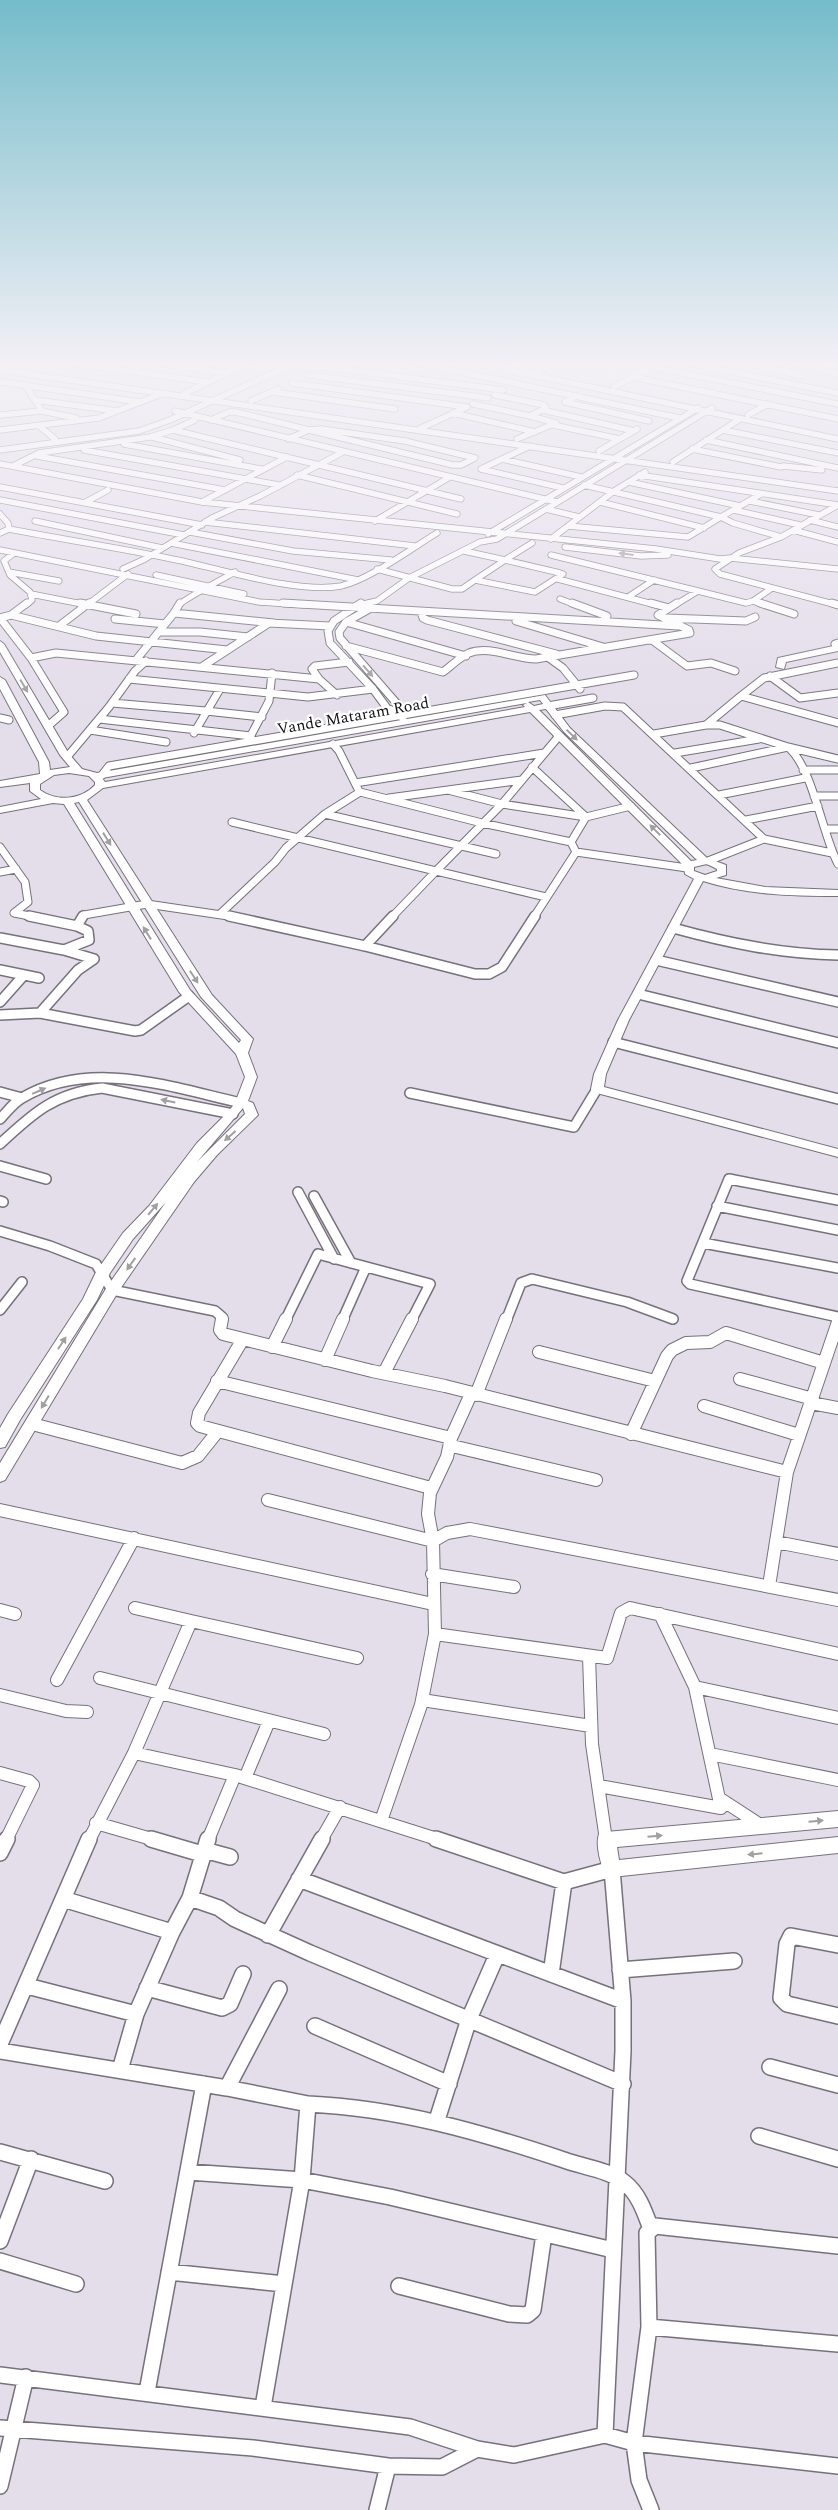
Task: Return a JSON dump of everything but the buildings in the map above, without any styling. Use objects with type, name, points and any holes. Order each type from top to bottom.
[{"type":"main road","points":[[0,793],[39,784]]},
{"type":"main road","points":[[704,878],[766,892],[838,893]]},
{"type":"street","points":[[44,478],[227,510],[437,533],[481,540],[497,539],[641,556],[674,554]]},
{"type":"street","points":[[77,478],[202,502],[656,550],[674,554],[838,575]]},
{"type":"street","points":[[161,478],[226,490]]},
{"type":"street","points":[[239,478],[279,485]]},
{"type":"street","points":[[59,626],[88,605],[124,572],[150,555],[227,510],[291,478]]},
{"type":"street","points":[[310,478],[457,514]]},
{"type":"street","points":[[376,478],[461,499]]},
{"type":"street","points":[[367,525],[448,478]]},
{"type":"street","points":[[455,478],[558,502]]},
{"type":"street","points":[[520,478],[563,488]]},
{"type":"street","points":[[403,718],[399,706],[346,646],[339,632],[346,622],[370,609],[409,578],[464,551],[489,533],[579,478]]},
{"type":"street","points":[[497,539],[595,478]]},
{"type":"street","points":[[551,539],[614,491],[635,478]]},
{"type":"street","points":[[658,478],[838,507]]},
{"type":"street","points":[[739,491],[755,478]]},
{"type":"street","points":[[756,478],[838,491]]},
{"type":"street","points":[[784,478],[838,486]]},
{"type":"street","points":[[202,502],[244,479]]},
{"type":"street","points":[[629,482],[680,493],[800,525]]},
{"type":"street","points":[[680,493],[695,484]]},
{"type":"street","points":[[584,485],[721,517],[733,523],[781,537]]},
{"type":"street","points":[[0,487],[203,524],[415,546]]},
{"type":"street","points":[[86,502],[108,490]]},
{"type":"street","points":[[568,526],[678,538],[688,537],[761,494]]},
{"type":"street","points":[[0,500],[293,551],[392,560]]},
{"type":"street","points":[[750,501],[819,515]]},
{"type":"street","points":[[600,502],[704,528]]},
{"type":"street","points":[[838,507],[819,515],[781,537],[728,560],[715,568],[716,572],[838,606]]},
{"type":"street","points":[[546,509],[579,517]]},
{"type":"street","points":[[20,531],[34,521],[55,511]]},
{"type":"street","points":[[0,514],[8,523],[9,529]]},
{"type":"street","points":[[810,520],[838,527]]},
{"type":"street","points":[[34,521],[123,538],[162,548]]},
{"type":"street","points":[[0,533],[9,529],[150,555],[289,584],[340,586],[358,580],[437,533]]},
{"type":"street","points":[[793,530],[838,542]]},
{"type":"street","points":[[171,543],[358,580]]},
{"type":"street","points":[[377,569],[458,589],[505,562],[532,543]]},
{"type":"street","points":[[0,545],[124,572],[202,592],[259,602],[360,606],[377,603]]},
{"type":"street","points":[[533,567],[563,547]]},
{"type":"street","points":[[0,550],[124,572],[133,571],[259,597],[360,606],[370,609],[679,626]]},
{"type":"street","points":[[464,551],[563,574],[558,579],[535,592],[474,580]]},
{"type":"street","points":[[14,553],[4,561],[9,572],[31,594],[136,614]]},
{"type":"street","points":[[551,555],[742,603],[753,602],[794,614]]},
{"type":"street","points":[[728,560],[838,569]]},
{"type":"street","points":[[9,572],[59,581]]},
{"type":"street","points":[[136,660],[174,613],[181,601],[202,592],[235,572]]},
{"type":"street","points":[[558,579],[670,608]]},
{"type":"street","points":[[628,597],[654,580]]},
{"type":"street","points":[[753,602],[772,588]]},
{"type":"street","points":[[660,618],[658,615],[660,612],[698,591]]},
{"type":"street","points":[[31,594],[30,603],[11,615],[0,618],[31,658],[64,712],[62,716],[48,726]]},
{"type":"street","points":[[560,599],[607,616]]},
{"type":"street","points":[[360,606],[343,614],[330,626],[328,631],[330,643],[374,689],[388,708],[403,718]]},
{"type":"street","points":[[421,612],[423,618],[427,620],[559,655]]},
{"type":"street","points":[[174,613],[274,623],[330,626]]},
{"type":"street","points":[[11,615],[96,636],[227,650]]},
{"type":"street","points":[[564,620],[585,615],[746,622],[755,617]]},
{"type":"street","points":[[498,616],[607,648]]},
{"type":"street","points":[[346,646],[443,672],[466,656],[484,651],[522,659],[548,658],[690,633],[689,630],[660,618]]},
{"type":"street","points":[[115,619],[165,624]]},
{"type":"street","points":[[346,622],[466,656]]},
{"type":"street","points":[[203,666],[248,636],[274,623]]},
{"type":"street","points":[[159,632],[200,632],[248,636]]},
{"type":"street","points":[[652,640],[687,666],[711,663],[735,671]]},
{"type":"street","points":[[0,644],[66,757],[78,770]]},
{"type":"street","points":[[706,724],[761,680],[770,676],[781,667],[838,646]]},
{"type":"street","points":[[31,658],[56,653],[203,666],[319,679]]},
{"type":"street","points":[[781,667],[838,656]]},
{"type":"street","points":[[548,658],[563,668],[580,688]]},
{"type":"street","points":[[66,757],[146,661]]},
{"type":"street","points":[[337,695],[319,679],[312,669],[315,666],[349,662]]},
{"type":"street","points":[[781,667],[838,663]]},
{"type":"street","points":[[249,739],[269,706],[274,684],[272,673]]},
{"type":"street","points":[[0,810],[90,795],[109,766],[249,739],[403,718],[580,688],[634,675]]},
{"type":"street","points":[[770,676],[800,698],[837,694]]},
{"type":"street","points":[[0,680],[44,762],[39,784]]},
{"type":"street","points":[[129,680],[308,697],[337,695],[374,689]]},
{"type":"street","name":"Vande Mataram Road","points":[[101,780],[403,718],[525,700],[580,688],[614,685]]},
{"type":"street","points":[[195,731],[220,688]]},
{"type":"street","points":[[741,696],[838,724]]},
{"type":"street","points":[[542,697],[567,730],[705,860],[718,864],[723,870],[738,878],[771,884],[838,886]]},
{"type":"street","points":[[0,802],[39,784],[61,770],[78,770],[121,789],[336,747],[514,720],[520,712],[593,698]]},
{"type":"street","points":[[525,700],[631,806],[688,866],[689,872],[704,878],[718,876],[723,870]]},
{"type":"street","points":[[112,703],[262,717]]},
{"type":"street","points":[[555,715],[616,706],[623,707],[720,795],[764,839],[836,859]]},
{"type":"street","points":[[0,718],[9,720]]},
{"type":"street","points":[[99,719],[249,739]]},
{"type":"street","points":[[654,734],[706,724],[720,725],[788,748],[794,752],[818,806],[836,859]]},
{"type":"street","points":[[90,730],[166,742]]},
{"type":"street","points":[[365,946],[502,804],[559,736]]},
{"type":"street","points":[[675,754],[760,738]]},
{"type":"street","points":[[336,747],[360,792],[482,823],[571,842]]},
{"type":"street","points":[[691,768],[788,748],[803,749],[838,759]]},
{"type":"street","points":[[355,783],[544,753]]},
{"type":"street","points":[[532,767],[586,817]]},
{"type":"street","points":[[720,795],[804,774],[838,770]]},
{"type":"street","points":[[383,798],[522,780]]},
{"type":"street","points":[[0,784],[39,784]]},
{"type":"street","points":[[39,784],[52,800]]},
{"type":"street","points":[[448,790],[502,804],[586,817],[631,806]]},
{"type":"street","points":[[220,914],[242,891],[275,862],[286,848],[325,814],[360,792]]},
{"type":"street","points":[[814,796],[838,796]]},
{"type":"street","points":[[81,798],[207,997],[247,1039],[242,1053]]},
{"type":"street","points":[[0,1444],[14,1418],[90,1300],[103,1272],[128,1236],[154,1209],[202,1146],[237,1109],[251,1076],[242,1053],[189,996],[66,800]]},
{"type":"street","points":[[746,820],[818,806]]},
{"type":"street","points":[[325,814],[496,854]]},
{"type":"street","points":[[571,842],[586,817]]},
{"type":"street","points":[[232,822],[300,836],[546,897]]},
{"type":"street","points":[[826,829],[838,829]]},
{"type":"street","points":[[576,852],[688,866],[764,839]]},
{"type":"street","points":[[571,842],[576,852]]},
{"type":"street","points":[[0,847],[26,882],[28,902],[14,913],[77,926],[88,931],[89,940],[64,950]]},
{"type":"street","points":[[77,926],[84,915],[147,904],[220,914],[365,946],[475,974],[488,974],[502,967],[576,852]]},
{"type":"street","points":[[0,872],[16,869]]},
{"type":"street","points":[[410,1092],[574,1127],[597,1089],[596,1080],[638,994],[673,928],[704,878]]},
{"type":"street","points":[[673,928],[733,944],[778,953],[838,955]]},
{"type":"street","points":[[0,938],[64,950],[94,959],[85,964],[67,981],[60,993],[40,1013]]},
{"type":"street","points":[[656,960],[838,1002]]},
{"type":"street","points":[[0,970],[39,978]]},
{"type":"street","points":[[0,1002],[24,975]]},
{"type":"street","points":[[638,994],[838,1044]]},
{"type":"street","points":[[0,1015],[40,1013],[135,1031],[141,1030],[189,996]]},
{"type":"street","points":[[613,1042],[838,1099]]},
{"type":"street","points":[[0,1119],[22,1098],[56,1084],[86,1077],[132,1079],[237,1109]]},
{"type":"street","points":[[0,1144],[43,1106],[73,1091],[88,1089],[102,1088],[237,1109],[249,1106],[252,1115],[212,1152],[189,1179],[112,1290],[0,1476]]},
{"type":"street","points":[[597,1089],[838,1153]]},
{"type":"street","points":[[0,1092],[22,1098]]},
{"type":"street","points":[[0,1166],[46,1179]]},
{"type":"street","points":[[838,1200],[728,1180],[688,1283],[838,1317]]},
{"type":"street","points":[[298,1192],[334,1258]]},
{"type":"street","points":[[314,1196],[351,1263]]},
{"type":"street","points":[[717,1206],[838,1230]]},
{"type":"street","points":[[0,1231],[50,1246],[96,1264],[103,1272],[112,1290]]},
{"type":"street","points":[[703,1243],[838,1268]]},
{"type":"street","points":[[272,1347],[318,1254],[430,1284],[384,1373]]},
{"type":"street","points":[[325,1360],[366,1267]]},
{"type":"street","points":[[381,1820],[422,1700],[434,1634],[433,1541],[428,1518],[431,1488],[521,1283],[532,1279],[627,1302],[673,1319]]},
{"type":"street","points":[[0,1310],[4,1299],[22,1282]]},
{"type":"street","points":[[112,1290],[215,1311],[222,1318],[220,1330],[223,1334],[243,1340],[473,1394],[787,1472]]},
{"type":"street","points":[[769,1586],[787,1472],[799,1435],[830,1357],[838,1322]]},
{"type":"street","points":[[631,1434],[667,1356],[682,1342],[710,1343],[726,1333],[830,1357]]},
{"type":"street","points":[[243,1340],[199,1412],[197,1423],[200,1426],[431,1488]]},
{"type":"street","points":[[539,1352],[655,1381]]},
{"type":"street","points":[[740,1379],[838,1408]]},
{"type":"street","points":[[217,1382],[596,1480]]},
{"type":"street","points":[[704,1406],[799,1435]]},
{"type":"street","points":[[32,1424],[182,1463],[189,1463],[195,1459],[218,1431]]},
{"type":"street","points":[[268,1500],[433,1541],[447,1533],[470,1529],[838,1600]]},
{"type":"street","points":[[0,1510],[433,1604]]},
{"type":"street","points":[[57,1680],[134,1538]]},
{"type":"street","points":[[776,1542],[838,1554]]},
{"type":"street","points":[[432,1574],[514,1586]]},
{"type":"street","points":[[135,1608],[357,1658]]},
{"type":"street","points":[[434,1634],[603,1658],[610,1655],[622,1613],[625,1609],[636,1608],[838,1654]]},
{"type":"street","points":[[0,1610],[15,1614]]},
{"type":"street","points":[[599,1786],[721,1808],[695,1687],[660,1614]]},
{"type":"street","points":[[0,2044],[27,1986],[96,1823],[134,1754],[191,1621]]},
{"type":"street","points":[[589,1656],[591,1726],[606,1840],[612,1869],[623,2001],[618,2178],[604,2435]]},
{"type":"street","points":[[100,1678],[324,1734]]},
{"type":"street","points":[[695,1687],[838,1718]]},
{"type":"street","points":[[0,1695],[66,1711],[87,1712]]},
{"type":"street","points":[[422,1700],[591,1726]]},
{"type":"street","points":[[120,2070],[136,2014],[172,1932],[190,1898],[203,1852],[268,1721]]},
{"type":"street","points":[[134,1754],[240,1776],[340,1806],[564,1882],[612,1869],[838,1845]]},
{"type":"street","points":[[710,1754],[838,1780]]},
{"type":"street","points":[[0,1773],[29,1781],[33,1786],[0,1853]]},
{"type":"street","points":[[719,1798],[762,1826]]},
{"type":"street","points":[[268,1934],[340,1806]]},
{"type":"street","points":[[606,1840],[838,1819]]},
{"type":"street","points":[[96,1823],[230,1858]]},
{"type":"street","points":[[299,1879],[623,2001]]},
{"type":"street","points":[[551,1974],[564,1882]]},
{"type":"street","points":[[190,1898],[219,1908],[235,1919],[268,1934],[622,2084]]},
{"type":"street","points":[[63,1899],[172,1932]]},
{"type":"street","points":[[838,1945],[791,1936],[787,1944],[781,1998],[787,2004],[838,2016]]},
{"type":"street","points":[[437,2120],[469,2019],[497,1955]]},
{"type":"street","points":[[620,1970],[734,1961]]},
{"type":"street","points":[[147,1988],[222,2008],[230,2004],[243,1974]]},
{"type":"street","points":[[27,1986],[136,2014]]},
{"type":"street","points":[[228,2088],[279,1990]]},
{"type":"street","points":[[315,2026],[449,2084]]},
{"type":"street","points":[[0,2051],[228,2088],[308,2104],[344,2104],[437,2120],[618,2178],[629,2184],[640,2201],[651,2230]]},
{"type":"street","points":[[770,2067],[838,2085]]},
{"type":"street","points":[[147,2392],[204,2084]]},
{"type":"street","points":[[263,2407],[302,2180],[308,2104]]},
{"type":"street","points":[[759,2136],[838,2159]]},
{"type":"street","points":[[0,2152],[31,2159],[105,2181]]},
{"type":"street","points":[[0,2241],[31,2159]]},
{"type":"street","points":[[188,2172],[302,2180],[390,2197],[613,2250]]},
{"type":"street","points":[[651,2510],[639,2480],[634,2443],[649,2327],[647,2233],[655,2226],[838,2246]]},
{"type":"street","points":[[399,2286],[508,2314],[527,2315],[533,2310],[544,2234]]},
{"type":"street","points":[[0,2261],[76,2284]]},
{"type":"street","points":[[169,2272],[284,2284]]},
{"type":"street","points":[[649,2327],[838,2344]]},
{"type":"street","points":[[0,2375],[147,2392],[410,2427],[477,2449],[514,2455],[604,2435],[634,2443],[838,2466]]},
{"type":"street","points":[[0,2486],[8,2429],[26,2377]]},
{"type":"street","points":[[8,2429],[253,2448],[388,2466],[442,2467],[477,2449]]},
{"type":"street","points":[[377,2510],[388,2466]]}]
